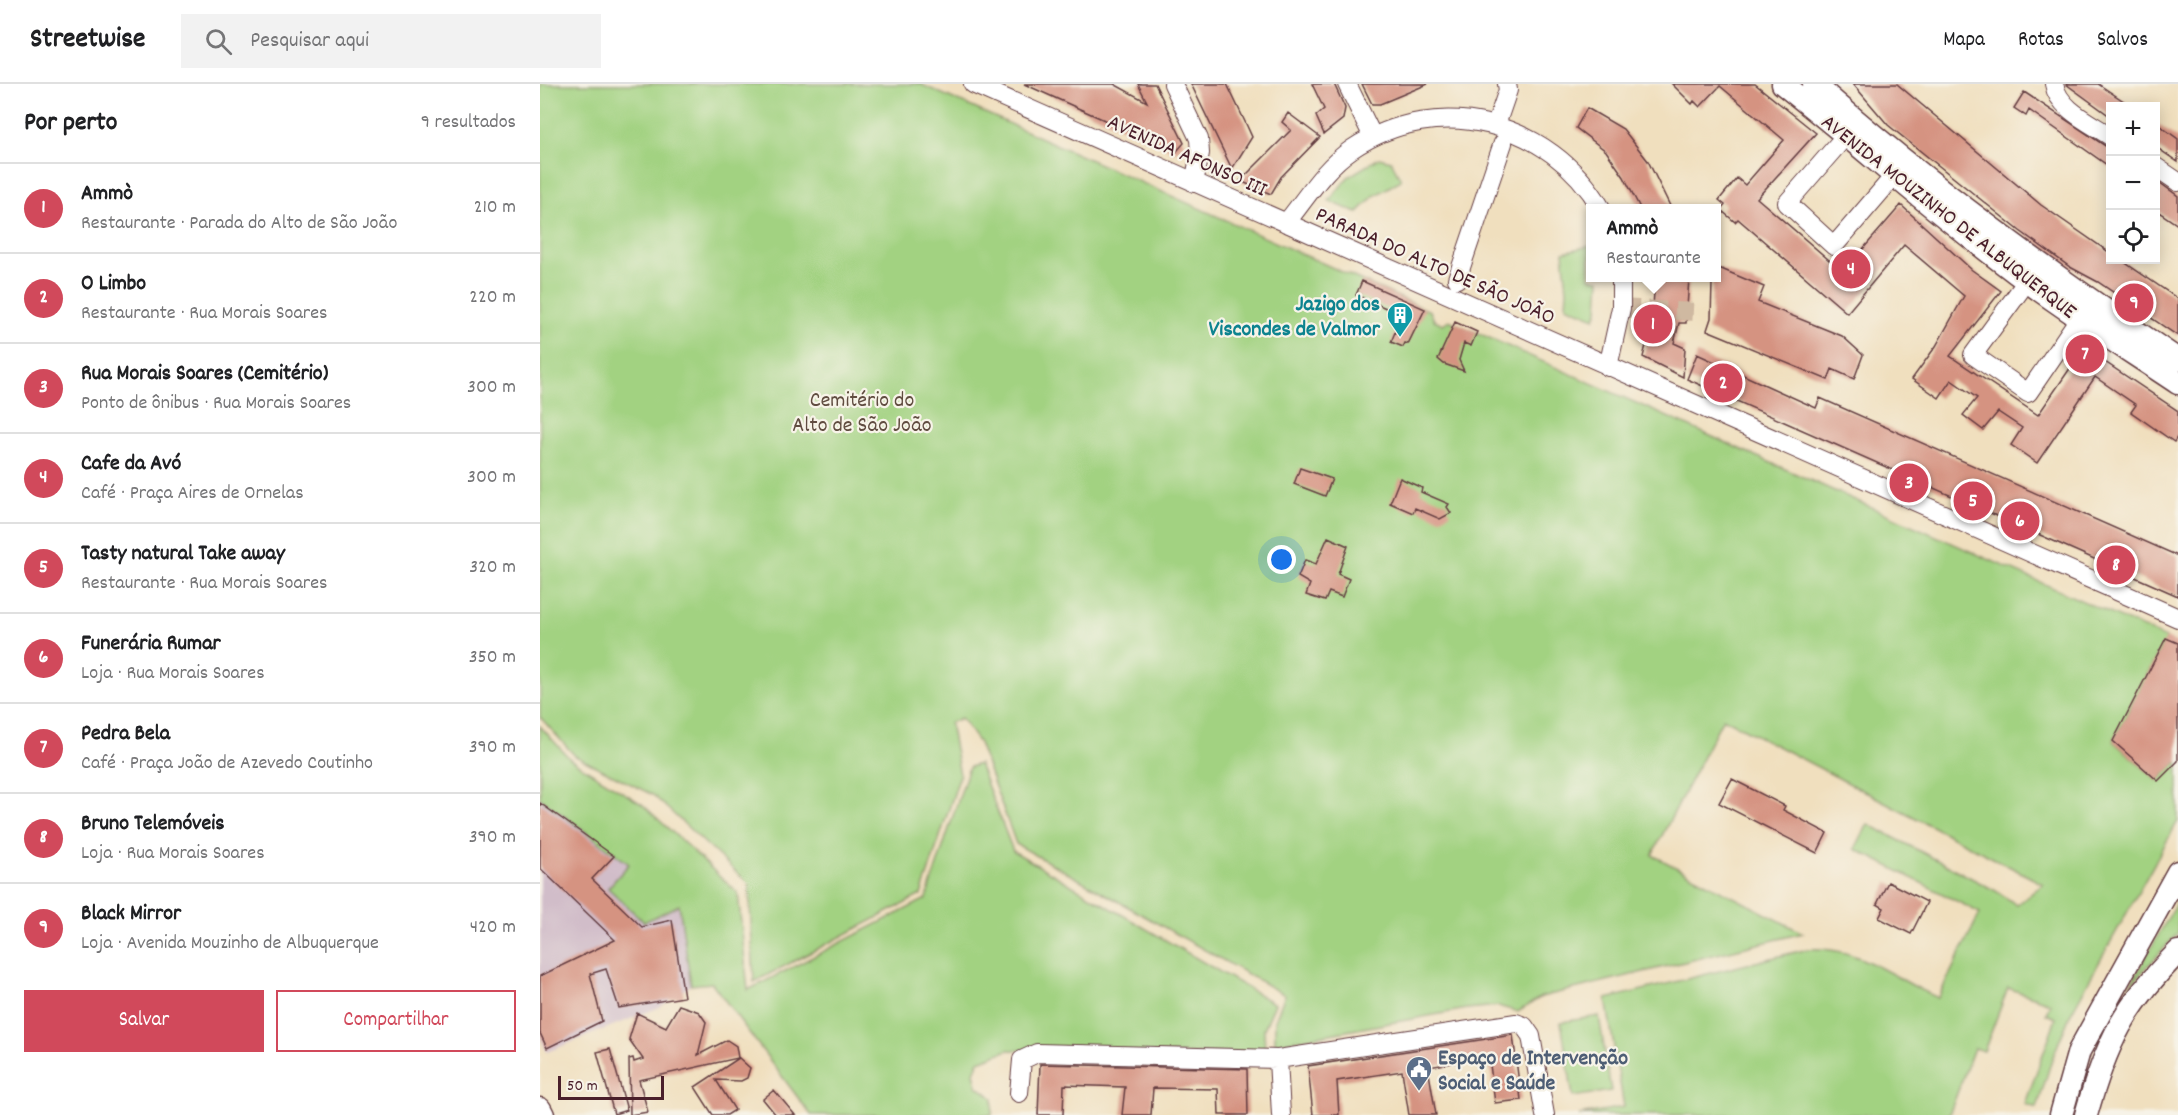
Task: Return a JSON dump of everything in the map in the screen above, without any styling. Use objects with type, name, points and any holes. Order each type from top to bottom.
[{"type":"main road","name":"AVENIDA MOUZINHO DE ALBUQUERQUE","points":[[1783,84],[1852,129],[1900,170],[2033,272],[2086,309],[2178,383]]},
{"type":"main road","name":"AVENIDA MOUZINHO DE ALBUQUERQUE","points":[[1814,84],[1852,129]]},
{"type":"main road","name":"AVENIDA MOUZINHO DE ALBUQUERQUE","points":[[2086,309],[2178,360]]},
{"type":"main road","points":[[2061,1115],[2079,1051],[2178,872]]},
{"type":"main road","points":[[2086,1115],[2099,1069],[2117,1027],[2148,982],[2178,952]]},
{"type":"main road","points":[[540,1109],[543,1115]]},
{"type":"street","points":[[1173,84],[1199,139],[1200,153],[1194,183]]},
{"type":"street","points":[[1347,84],[1373,137]]},
{"type":"street","points":[[1496,125],[1508,90],[1507,84]]},
{"type":"street","points":[[2054,84],[2056,93],[2064,104],[2106,133]]},
{"type":"street","name":"AVENIDA AFONSO III","points":[[978,85],[1286,223]]},
{"type":"street","name":"PARADA DO ALTO DE SÃO JOÃO","points":[[1598,204],[1585,184],[1555,154],[1525,136],[1496,125],[1463,119],[1429,120],[1397,127],[1352,149],[1323,174],[1286,223],[2178,618]]},
{"type":"street","points":[[1852,129],[1787,203],[1834,246],[1900,170]]},
{"type":"street","name":"PARADA DO ALTO DE SÃO JOÃO","points":[[1457,279],[1503,142]]},
{"type":"street","points":[[2160,169],[2178,182]]},
{"type":"street","points":[[2033,272],[1973,356],[2028,393],[2086,309]]},
{"type":"street","points":[[1608,367],[1621,308],[1621,282]]},
{"type":"street","points":[[1019,1093],[1022,1060],[1036,1053],[1278,1059],[1516,1023],[1524,1026],[1532,1036],[1545,1115]]},
{"type":"street","points":[[1278,1059],[1281,1115]]},
{"type":"shaded area","points":[[540,798],[630,864],[679,905],[691,985],[660,1007],[547,1052],[540,1037]]},
{"type":"green space","name":"Cemitério do Alto de São João","points":[[540,84],[920,84],[1430,311],[1434,320],[1443,324],[1449,320],[2166,638],[2113,741],[2158,781],[2178,761],[2178,821],[2071,1013],[2052,1059],[2037,1108],[2025,1104],[2056,1018],[2046,1014],[2050,1003],[2008,988],[1984,1051],[1974,1048],[1949,1115],[1579,1115],[1624,1107],[1606,999],[1808,949],[1827,949],[1860,958],[1938,998],[1980,913],[1855,849],[1868,824],[1996,891],[2017,905],[2043,884],[1723,718],[1652,855],[1803,933],[1541,997],[1518,1012],[1498,1006],[1467,1009],[1275,1044],[1275,1020],[1285,995],[1016,844],[979,743],[961,718],[950,723],[960,775],[921,895],[754,982],[749,884],[653,795],[575,756],[540,717]]},
{"type":"green space","points":[[1379,158],[1391,161],[1401,180],[1374,196],[1357,213],[1329,201],[1348,177]]},
{"type":"green space","points":[[1586,247],[1586,282],[1600,282],[1598,310],[1595,318],[1566,306],[1567,290],[1563,252]]},
{"type":"green space","points":[[540,726],[571,760],[642,804],[738,893],[748,990],[926,899],[969,767],[979,764],[1013,851],[1275,1004],[1264,1029],[1265,1053],[1171,1054],[1008,1050],[979,1061],[974,1072],[977,1086],[993,1098],[992,1115],[811,1115],[712,983],[691,985],[679,905],[644,922],[608,888],[629,864],[540,798]]},
{"type":"green space","points":[[2178,899],[2178,933],[2128,988],[2172,911]]},
{"type":"green space","points":[[1599,1016],[1611,1091],[1573,1097],[1561,1022]]},
{"type":"building","points":[[1024,84],[1114,84],[1147,102],[1138,84],[1155,84],[1184,143],[1176,152]]},
{"type":"building","points":[[1191,84],[1227,84],[1252,137],[1232,169]]},
{"type":"building","points":[[1312,84],[1334,84],[1345,108],[1343,119],[1324,134],[1316,116],[1324,109]]},
{"type":"building","points":[[1362,84],[1428,84],[1380,104],[1372,104]]},
{"type":"building","points":[[1672,84],[1755,84],[1816,133],[1757,198],[1843,272],[1901,205],[1972,270],[2001,291],[1950,356],[2038,415],[2084,348],[2178,411],[2178,436],[2174,442],[2131,412],[2136,405],[2095,377],[2037,463],[2011,445],[2022,428],[1998,412],[1983,430],[1963,415],[1977,398],[1951,380],[1939,398],[1912,379],[1936,346],[1964,296],[1904,245],[1847,313],[1738,219],[1735,222],[1721,210],[1725,205],[1719,200],[1737,178],[1745,185],[1784,140],[1720,86],[1700,107],[1694,101],[1692,104]]},
{"type":"building","points":[[1853,84],[1897,84],[2041,205],[2106,250],[2106,264],[2127,264],[2178,299],[2178,336],[2098,282],[2070,267],[2020,231],[1888,125]]},
{"type":"building","points":[[2066,84],[2098,84],[2125,102],[2106,102],[2106,113]]},
{"type":"building","points":[[2024,92],[2106,146],[2106,164],[2029,110],[2026,116],[2014,108]]},
{"type":"building","points":[[1587,108],[1623,129],[1648,161],[1669,204],[1638,204],[1624,177],[1606,151],[1576,128]]},
{"type":"building","points":[[1288,113],[1320,137],[1281,177],[1271,194],[1240,181],[1291,130],[1282,122]]},
{"type":"building","points":[[2160,126],[2178,139],[2178,162],[2160,150]]},
{"type":"building","points":[[2160,183],[2178,196],[2178,225],[2160,213]]},
{"type":"building","points":[[1721,269],[1764,287],[1758,302],[1842,336],[1863,355],[1854,379],[1832,369],[1828,380],[1707,330],[1711,318],[1712,283],[1721,282]]},
{"type":"building","points":[[1362,281],[1425,309],[1408,344],[1405,343],[1403,347],[1391,342],[1402,315],[1356,295]]},
{"type":"building","points":[[1655,282],[1689,282],[1686,323],[1679,323],[1674,343],[1685,348],[1683,377],[1643,357],[1652,322]]},
{"type":"building","points":[[1455,322],[1477,332],[1471,346],[1464,343],[1459,360],[1464,371],[1444,364],[1438,359]]},
{"type":"building","points":[[1697,354],[1816,408],[1820,398],[2178,556],[2178,596],[1687,379]]},
{"type":"building","points":[[1300,468],[1332,479],[1325,496],[1294,484]]},
{"type":"building","points":[[1400,478],[1422,488],[1421,492],[1449,504],[1447,507],[1451,513],[1440,519],[1415,508],[1413,513],[1390,503]]},
{"type":"building","points":[[1328,537],[1348,546],[1338,574],[1349,579],[1342,597],[1329,592],[1325,601],[1306,595],[1310,584],[1298,577],[1305,560],[1316,564]]},
{"type":"building","points":[[2166,638],[2178,643],[2178,761],[2158,781],[2113,741]]},
{"type":"building","points":[[1732,779],[1785,806],[1783,810],[1827,833],[1817,853],[1719,803]]},
{"type":"building","points":[[540,803],[614,856],[592,879],[642,927],[672,920],[684,997],[619,1008],[606,969],[590,974],[602,1021],[547,1048],[540,1033],[540,976],[615,940],[540,868]]},
{"type":"building","points":[[1888,882],[1927,902],[1911,934],[1879,918],[1884,908],[1877,904]]},
{"type":"building","points":[[679,1005],[699,1012],[706,1022],[698,1055],[727,1040],[736,1046],[738,1058],[639,1080],[648,1112],[630,1115],[629,1059],[633,1058],[634,1062],[643,1059],[629,1039],[637,1013],[666,1027]]},
{"type":"building","points":[[1513,1035],[1521,1100],[1495,1103],[1489,1057],[1428,1067],[1436,1115],[1409,1115],[1402,1071],[1337,1081],[1339,1115],[1313,1115],[1308,1066]]},
{"type":"building","points":[[610,1049],[627,1110],[614,1114],[597,1052]]},
{"type":"building","points":[[739,1058],[750,1068],[747,1078],[741,1081],[716,1080],[735,1110],[727,1115],[713,1115],[695,1087]]},
{"type":"building","points":[[1040,1064],[1247,1069],[1248,1115],[1219,1115],[1218,1089],[1153,1088],[1151,1115],[1122,1115],[1125,1087],[1064,1085],[1063,1115],[1038,1115]]},
{"type":"building","points":[[774,1090],[795,1115],[776,1115],[763,1099]]},
{"type":"tunnel","points":[[1621,308],[1696,312]]},
{"type":"place","name":"Cafe da Avó","points":[[1851,269]]},
{"type":"place","name":"Black Mirror","points":[[2134,303]]},
{"type":"place","name":"Ammò","points":[[1653,324]]},
{"type":"place","name":"Jazigo dos Viscondes de Valmor","points":[[1400,338]]},
{"type":"place","name":"Pedra Bela","points":[[2085,354]]},
{"type":"place","name":"O Limbo","points":[[1723,383]]},
{"type":"place","name":"Rua Morais Soares (Cemitério)","points":[[1909,483]]},
{"type":"place","name":"Tasty natural Take away","points":[[1973,501]]},
{"type":"place","name":"Funerária Rumar","points":[[2020,521]]},
{"type":"place","name":"Bruno Telemóveis","points":[[2116,565]]},
{"type":"place","name":"Espaço de Intervenção Social e Saúde","points":[[1419,1092]]}]
